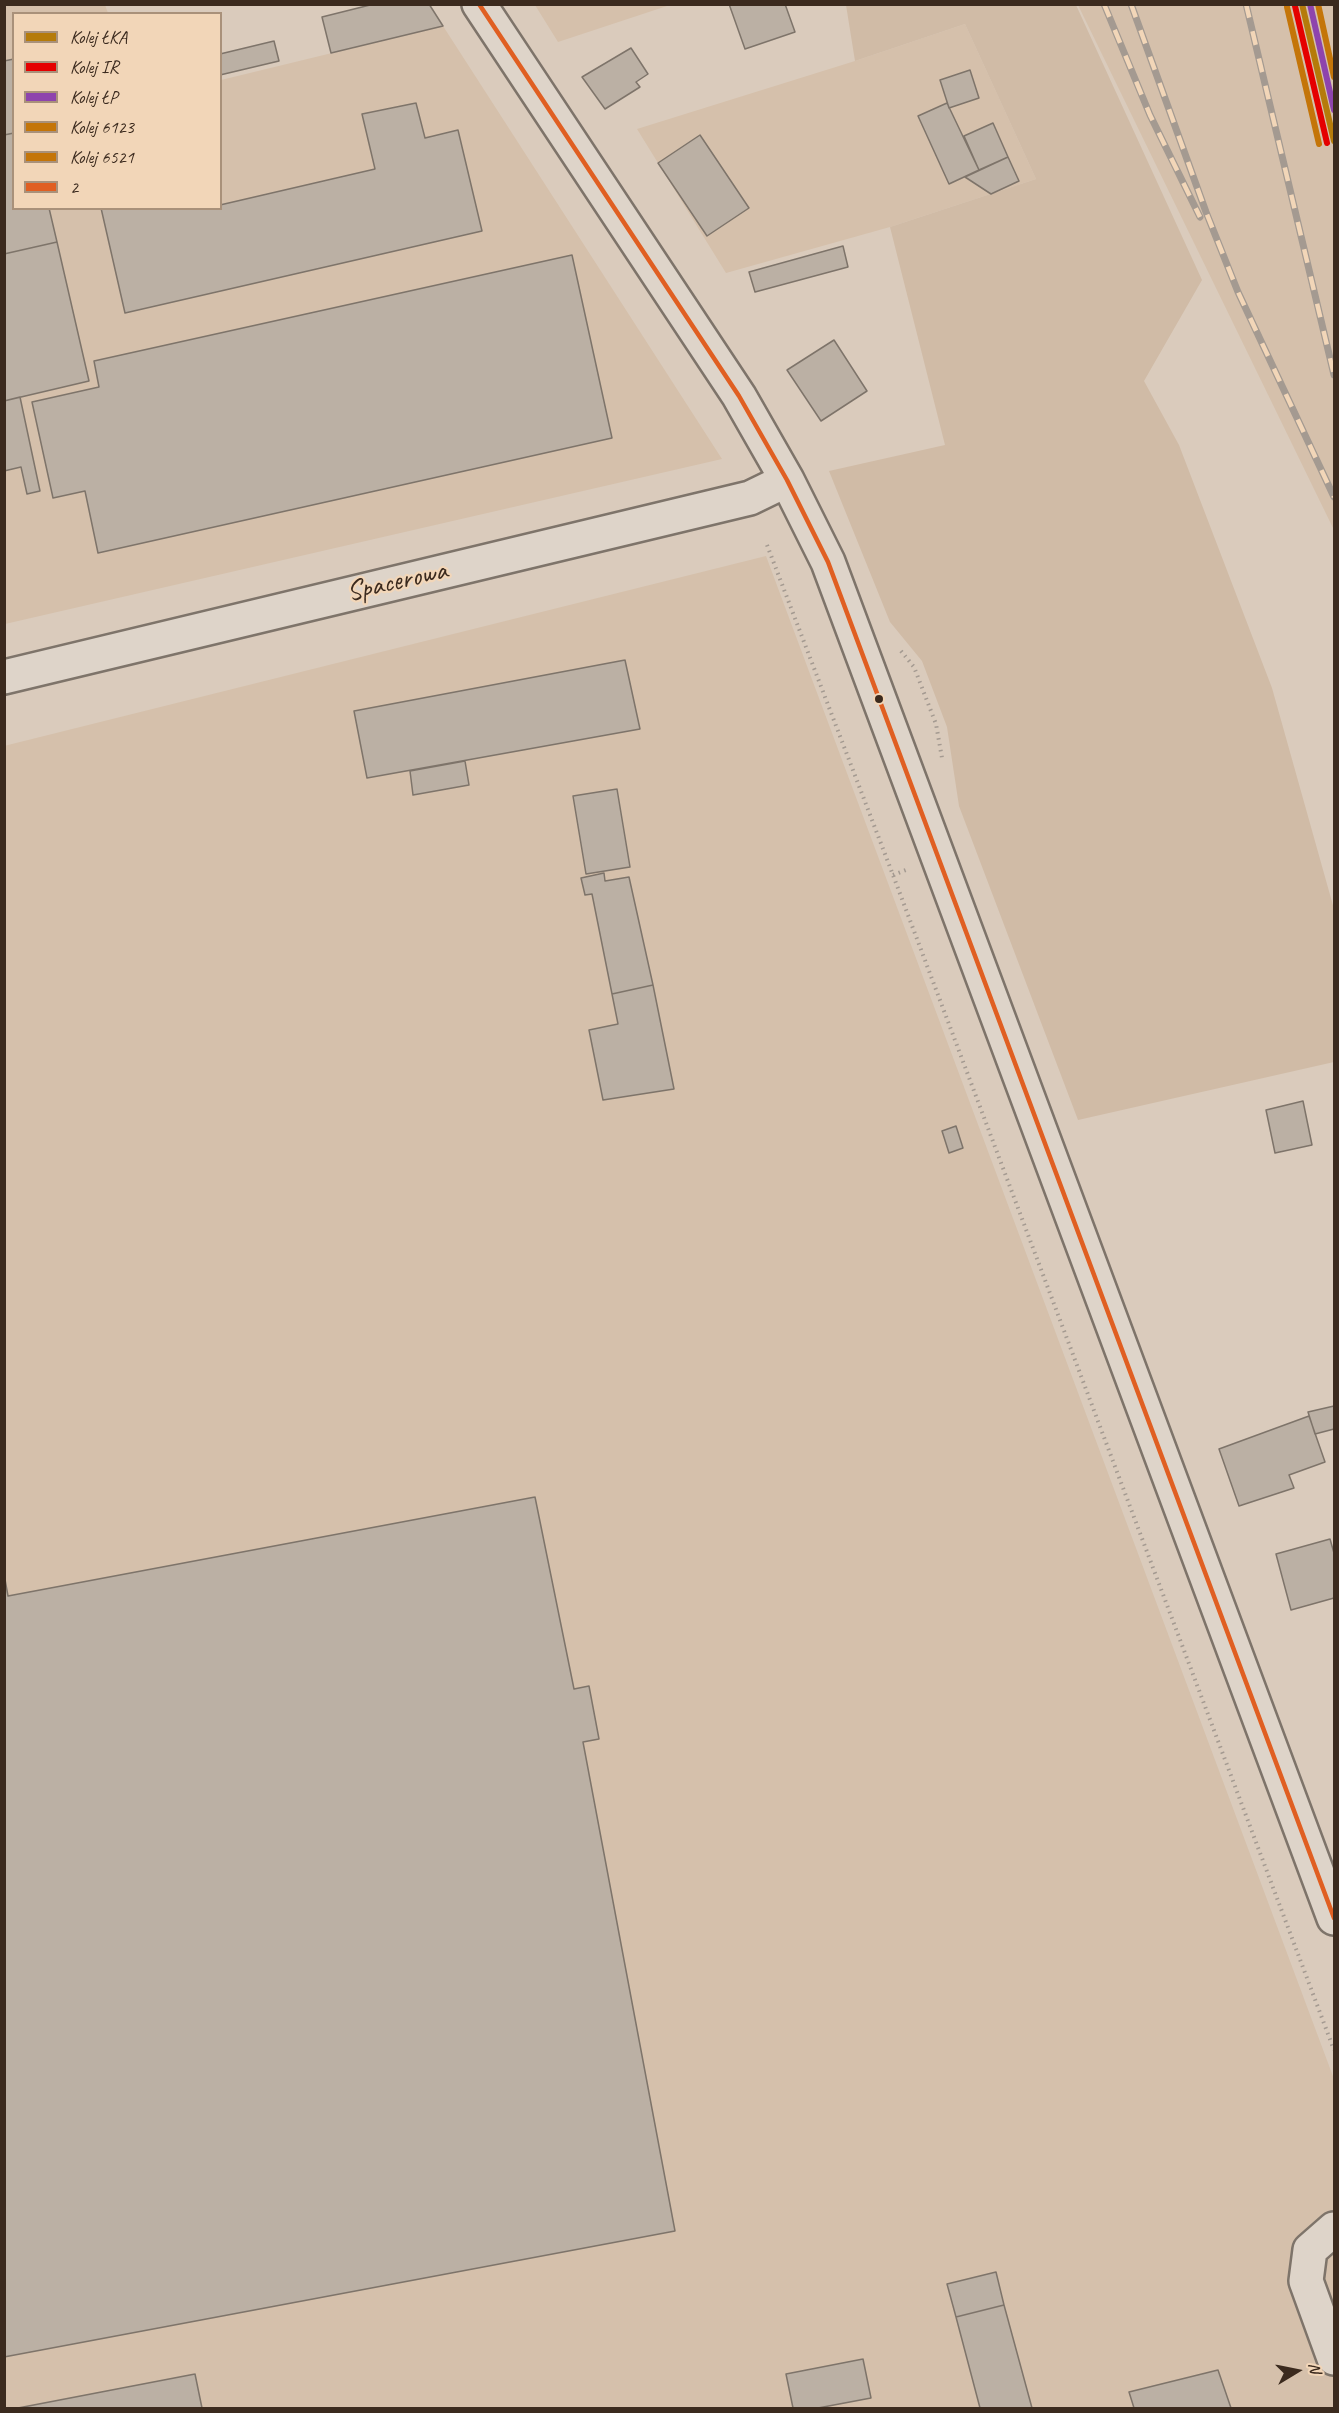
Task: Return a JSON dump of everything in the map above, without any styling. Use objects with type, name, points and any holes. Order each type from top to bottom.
[{"type":"street","points":[[479,4],[739,396],[787,480],[828,562],[1335,1918]]},
{"type":"street","name":"Spacerowa","points":[[4,677],[750,498],[787,480]]},
{"type":"street","points":[[1335,2229],[1310,2250],[1306,2281],[1335,2358]]},
{"type":"path","points":[[767,545],[1335,2050]]},
{"type":"shaded area","points":[[4,5],[105,5],[108,12],[12,12],[12,210],[222,210],[222,80],[443,26],[722,459],[5,624]]},
{"type":"shaded area","points":[[535,5],[670,5],[558,42]]},
{"type":"shaded area","points":[[846,5],[1076,5],[1202,280],[1144,381],[1179,445],[1272,688],[1334,909],[1334,1062],[1078,1120],[959,806],[947,727],[922,661],[890,622],[829,471],[945,445],[890,227],[1036,179],[965,24],[855,61]]},
{"type":"shaded area","points":[[1078,5],[1334,5],[1334,533],[1333,528]]},
{"type":"shaded area","points":[[965,24],[1036,179],[890,227],[726,273],[637,129]]},
{"type":"shaded area","points":[[766,556],[1334,2079],[1334,2408],[5,2408],[4,746]]},
{"type":"building","points":[[374,4],[429,4],[443,26],[331,53],[322,17]]},
{"type":"building","points":[[729,4],[785,4],[795,32],[745,49]]},
{"type":"building","points":[[274,41],[279,61],[222,75],[222,54]]},
{"type":"building","points":[[631,48],[648,74],[636,82],[640,87],[605,109],[582,77]]},
{"type":"building","points":[[12,59],[12,133],[4,135],[4,61]]},
{"type":"building","points":[[970,70],[979,98],[949,108],[940,80]]},
{"type":"building","points":[[416,103],[425,138],[458,130],[482,231],[125,313],[101,210],[222,210],[222,205],[375,169],[362,114]]},
{"type":"building","points":[[947,103],[979,170],[949,184],[918,116]]},
{"type":"building","points":[[993,123],[1008,157],[979,170],[964,136]]},
{"type":"building","points":[[12,133],[12,210],[49,210],[57,242],[4,254],[4,135]]},
{"type":"building","points":[[700,135],[749,208],[707,236],[658,163]]},
{"type":"building","points":[[1008,157],[1019,181],[991,194],[965,177]]},
{"type":"building","points":[[57,242],[89,381],[4,401],[4,254]]},
{"type":"building","points":[[843,246],[848,267],[755,292],[749,272]]},
{"type":"building","points":[[572,255],[612,438],[98,553],[85,491],[53,498],[32,402],[99,387],[94,361]]},
{"type":"building","points":[[834,340],[867,391],[821,421],[787,370]]},
{"type":"building","points":[[20,397],[40,491],[27,494],[21,467],[4,471],[4,401]]},
{"type":"building","points":[[625,660],[640,729],[367,778],[354,711]]},
{"type":"building","points":[[465,761],[469,785],[413,795],[410,771]]},
{"type":"building","points":[[617,789],[630,867],[586,874],[573,796]]},
{"type":"building","points":[[604,873],[605,881],[629,877],[653,985],[612,994],[592,894],[585,895],[581,878]]},
{"type":"building","points":[[653,985],[674,1089],[603,1100],[589,1030],[618,1024],[612,994]]},
{"type":"building","points":[[1303,1101],[1312,1145],[1275,1153],[1266,1110]]},
{"type":"building","points":[[956,1126],[963,1148],[949,1153],[942,1131]]},
{"type":"building","points":[[1334,1406],[1334,1429],[1315,1434],[1308,1412]]},
{"type":"building","points":[[1309,1416],[1325,1462],[1289,1475],[1294,1488],[1239,1506],[1219,1449]]},
{"type":"building","points":[[535,1497],[574,1689],[589,1686],[599,1739],[583,1742],[675,2231],[4,2357],[4,1574],[8,1596]]},
{"type":"building","points":[[1330,1539],[1334,1553],[1334,1598],[1291,1610],[1276,1554]]},
{"type":"building","points":[[996,2272],[1004,2305],[956,2317],[947,2284]]},
{"type":"building","points":[[1004,2305],[1032,2408],[980,2408],[956,2317]]},
{"type":"building","points":[[863,2359],[871,2398],[818,2408],[793,2408],[786,2374]]},
{"type":"building","points":[[1218,2370],[1231,2408],[1134,2408],[1129,2392]]},
{"type":"building","points":[[195,2374],[202,2408],[18,2408]]},
{"type":"railway","points":[[1104,4],[1150,115],[1200,217]]},
{"type":"railway","points":[[1131,4],[1206,212],[1238,292],[1334,497]]},
{"type":"railway","points":[[1246,4],[1334,375]]},
{"type":"rail line","name":"ŁKA","points":[[1302,4],[1334,141]]},
{"type":"rail line","name":"ŁP","points":[[1310,4],[1334,110]]},
{"type":"rail line","name":"6521","points":[[1318,4],[1334,77]]},
{"type":"rail line","name":"IR","points":[[1295,6],[1327,143]]},
{"type":"rail line","name":"6123","points":[[1287,7],[1319,144]]},
{"type":"transit line","name":"2","points":[[479,4],[739,396],[787,480],[828,562],[1334,1918]]}]
